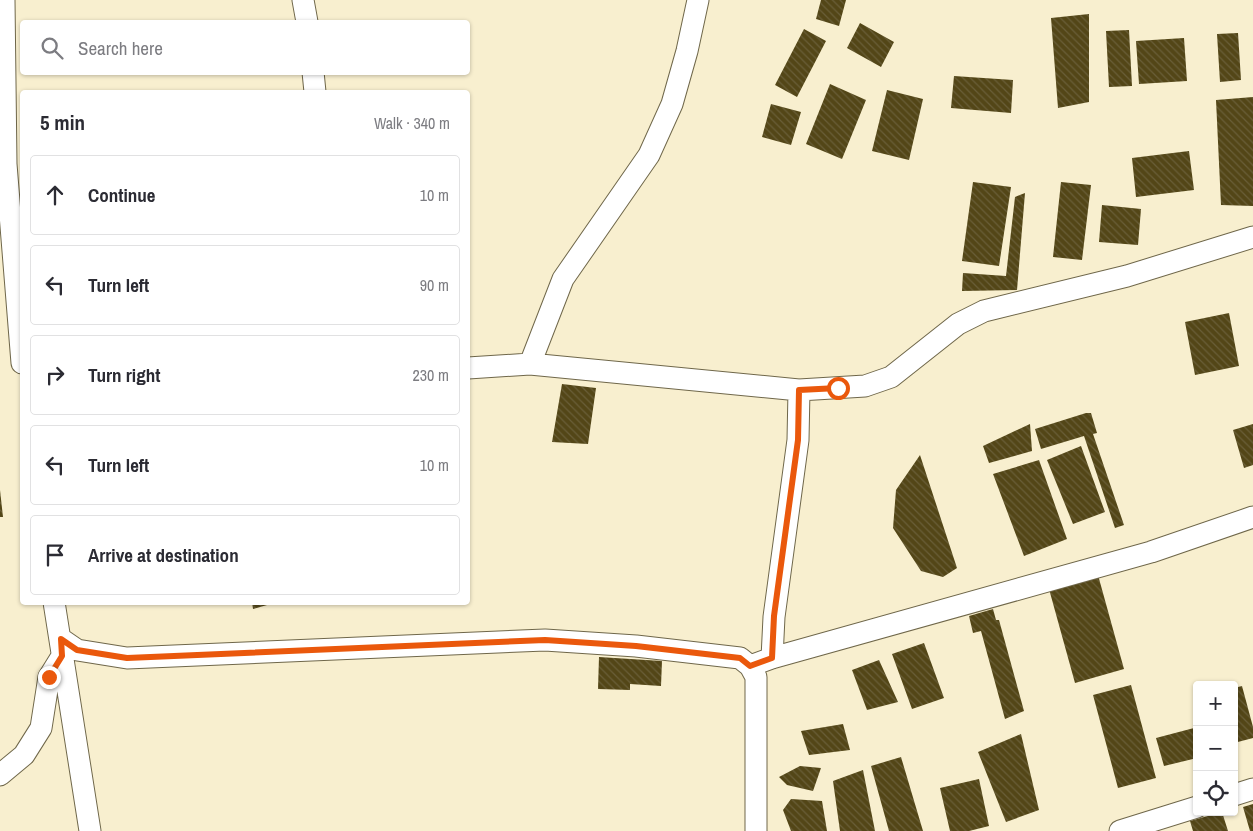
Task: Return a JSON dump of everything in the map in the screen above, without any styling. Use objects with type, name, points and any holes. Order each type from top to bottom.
[{"type":"street","points":[[4,0],[6,164],[20,338]]},
{"type":"street","points":[[303,0],[307,20]]},
{"type":"street","points":[[530,364],[562,279],[648,155],[668,112],[687,51],[698,0]]},
{"type":"street","points":[[313,75],[315,90]]},
{"type":"street","points":[[470,368],[530,364],[799,390],[865,386],[891,377],[958,324],[984,311],[1127,276],[1253,237]]},
{"type":"street","points":[[772,658],[774,616],[798,440],[799,390]]},
{"type":"street","points":[[750,666],[772,658],[1151,552],[1253,517]]},
{"type":"street","points":[[54,605],[90,831]]},
{"type":"street","points":[[61,648],[127,658],[545,640],[636,646],[740,658],[750,666],[756,677],[756,831]]},
{"type":"street","points":[[0,775],[24,755],[41,728],[49,677],[61,648]]},
{"type":"street","points":[[1238,794],[1253,789]]},
{"type":"street","points":[[1120,831],[1193,808]]},
{"type":"building","points":[[821,0],[846,0],[839,26],[816,19]]},
{"type":"building","points":[[1089,14],[1089,102],[1058,108],[1051,18]]},
{"type":"building","points":[[860,23],[894,42],[881,67],[847,48]]},
{"type":"building","points":[[804,29],[826,41],[797,97],[775,85]]},
{"type":"building","points":[[1129,30],[1132,86],[1109,87],[1106,31]]},
{"type":"building","points":[[1238,33],[1241,80],[1220,82],[1217,34]]},
{"type":"building","points":[[1184,38],[1187,81],[1139,84],[1136,41]]},
{"type":"building","points":[[954,76],[1013,80],[1011,113],[951,108]]},
{"type":"building","points":[[830,84],[866,100],[842,159],[806,144]]},
{"type":"building","points":[[887,90],[923,99],[909,160],[872,151]]},
{"type":"building","points":[[1253,97],[1253,206],[1221,205],[1216,100]]},
{"type":"building","points":[[771,104],[801,112],[791,145],[762,137]]},
{"type":"building","points":[[1189,151],[1194,190],[1136,197],[1132,158]]},
{"type":"building","points":[[973,182],[1011,187],[999,266],[962,261]]},
{"type":"building","points":[[1061,182],[1091,185],[1082,260],[1053,257]]},
{"type":"building","points":[[1025,193],[1017,290],[962,291],[963,273],[1006,276],[1015,197]]},
{"type":"building","points":[[1102,205],[1141,209],[1138,245],[1099,242]]},
{"type":"building","points":[[1229,313],[1239,366],[1195,375],[1185,322]]},
{"type":"building","points":[[562,384],[596,388],[588,444],[552,442]]},
{"type":"building","points":[[1091,413],[1097,433],[1093,434],[1124,525],[1115,528],[1084,436],[1041,449],[1035,429]]},
{"type":"building","points":[[1030,424],[1032,451],[989,463],[983,446]]},
{"type":"building","points":[[1253,424],[1253,465],[1244,468],[1233,430]]},
{"type":"building","points":[[1081,446],[1105,512],[1073,524],[1047,460]]},
{"type":"building","points":[[920,455],[957,568],[943,577],[921,571],[893,528],[896,490]]},
{"type":"building","points":[[1039,460],[1067,539],[1024,556],[993,474]]},
{"type":"building","points":[[0,490],[3,517],[0,517]]},
{"type":"building","points":[[1098,575],[1124,669],[1075,683],[1049,589]]},
{"type":"building","points":[[252,605],[267,605],[253,609]]},
{"type":"building","points":[[993,609],[996,620],[999,620],[1024,711],[1005,719],[981,631],[973,633],[969,616]]},
{"type":"building","points":[[924,643],[944,698],[912,709],[892,654]]},
{"type":"building","points":[[599,657],[662,661],[661,686],[630,684],[630,690],[598,689]]},
{"type":"building","points":[[879,660],[898,702],[867,710],[852,670]]},
{"type":"building","points":[[1131,685],[1156,778],[1118,788],[1093,695]]},
{"type":"building","points":[[1242,686],[1253,727],[1253,738],[1238,742],[1238,726],[1238,687]]},
{"type":"building","points":[[843,724],[850,750],[809,755],[801,731]]},
{"type":"building","points":[[1193,728],[1193,759],[1164,766],[1156,738]]},
{"type":"building","points":[[1021,734],[1039,810],[1006,822],[978,752]]},
{"type":"building","points":[[901,757],[923,831],[889,831],[871,766]]},
{"type":"building","points":[[800,766],[821,768],[813,791],[787,785],[779,777]]},
{"type":"building","points":[[863,770],[875,831],[840,831],[833,781]]},
{"type":"building","points":[[979,779],[989,826],[969,831],[950,831],[940,788]]},
{"type":"building","points":[[791,799],[822,801],[827,831],[791,831],[783,810]]},
{"type":"building","points":[[1253,804],[1253,831],[1250,831],[1243,807]]},
{"type":"building","points":[[1208,816],[1223,816],[1228,831],[1193,831],[1190,821]]},
{"type":"route","points":[[49,677],[62,656],[61,639],[77,650],[127,658],[545,640],[636,646],[740,658],[750,666],[772,658],[774,616],[798,440],[799,390],[838,388]]}]
